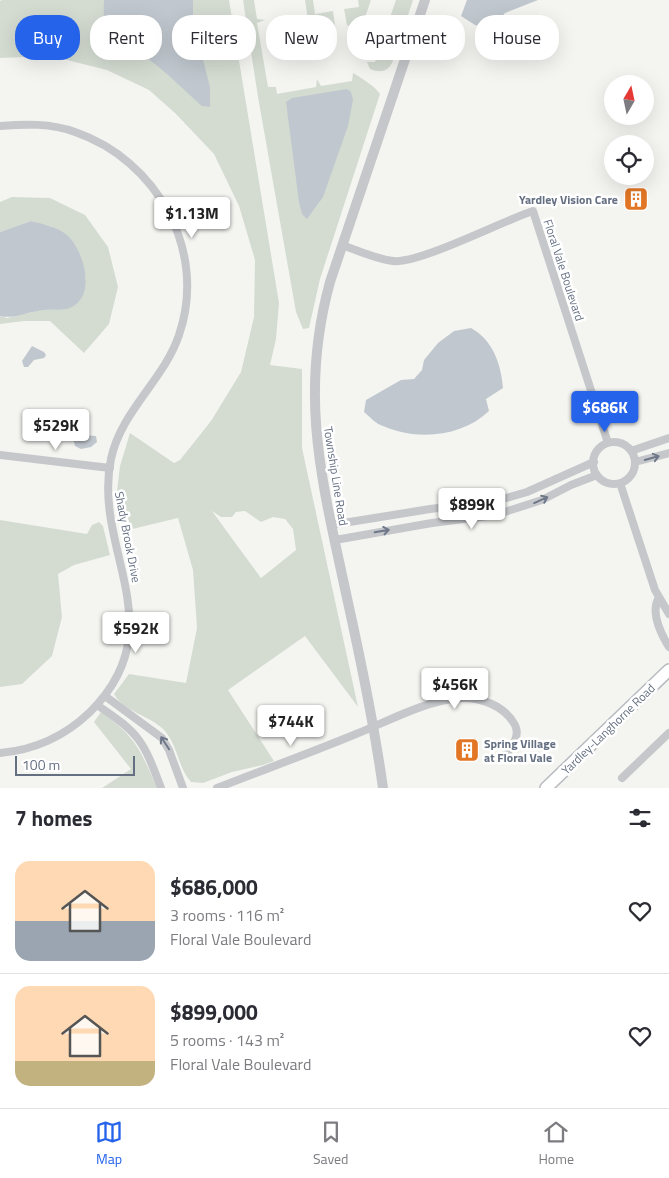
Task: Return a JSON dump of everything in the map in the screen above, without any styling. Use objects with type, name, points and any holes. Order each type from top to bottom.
[{"type":"main road","name":"Yardley-Langhorne Road","points":[[546,788],[669,670]]},
{"type":"street","name":"Township Line Road","points":[[383,788],[373,726],[317,454],[314,386],[319,329],[326,296],[425,0]]},
{"type":"street","name":"Shady Brook Drive","points":[[0,126],[47,125],[75,132],[101,143],[125,158],[159,194],[178,232],[186,265],[187,300],[182,327],[167,361],[130,414],[120,433],[110,468],[108,503],[126,583],[130,620],[122,661],[105,696],[64,733],[41,745],[21,751],[0,753]]},
{"type":"street","name":"Floral Vale Boulevard","points":[[342,245],[379,258],[400,261],[434,251],[533,211],[608,444]]},
{"type":"street","points":[[631,451],[669,438]]},
{"type":"street","points":[[608,444],[621,444],[631,451],[636,462],[631,477],[620,484],[607,483],[597,475],[594,462],[598,451],[608,444]]},
{"type":"street","points":[[636,462],[669,453]]},
{"type":"street","points":[[0,455],[110,468]]},
{"type":"street","points":[[331,525],[430,509],[496,502],[527,492],[594,462]]},
{"type":"street","points":[[335,540],[424,524],[495,515],[542,500],[571,485],[597,475]]},
{"type":"street","points":[[620,484],[655,590],[669,614]]},
{"type":"street","points":[[659,597],[655,603],[656,613],[663,638],[669,647]]},
{"type":"street","points":[[105,696],[162,738],[169,750],[183,788]]},
{"type":"street","points":[[217,788],[389,718],[451,699],[481,700],[505,711],[518,730],[516,740],[502,758]]},
{"type":"street","points":[[97,704],[125,724],[140,740],[161,788]]},
{"type":"street","points":[[622,778],[669,733]]},
{"type":"shaded area","points":[[2,0],[229,0],[231,15],[172,15],[172,60],[239,60],[279,303],[276,339],[270,365],[302,369],[302,448],[358,707],[305,636],[228,690],[274,761],[232,772],[203,783],[191,782],[183,770],[169,736],[164,730],[159,725],[124,705],[114,694],[129,674],[186,683],[197,628],[193,570],[178,518],[124,531],[117,491],[120,466],[130,433],[174,463],[180,460],[211,421],[241,372],[254,317],[255,260],[239,206],[214,154],[175,113],[149,90],[107,70],[67,60],[80,60],[80,15],[15,15],[15,57],[0,58],[0,1]],"holes":[[[212,511],[221,517],[232,517],[236,512],[245,511],[261,522],[273,517],[285,519],[293,529],[296,550],[261,578]]]},
{"type":"shaded area","points":[[104,0],[193,0],[193,15],[172,15],[172,60],[203,60],[210,87],[210,107],[202,106],[150,60],[162,60],[162,15],[104,15]]},
{"type":"shaded area","points":[[243,0],[254,0],[257,19],[265,20],[257,23],[268,87],[276,87],[277,94],[316,87],[317,79],[321,86],[352,81],[353,73],[372,85],[380,94],[320,279],[309,328],[303,329],[296,312],[258,97],[252,60],[256,60],[256,15],[245,15]]},
{"type":"shaded area","points":[[305,0],[313,0],[315,14],[333,11],[334,15],[307,15]]},
{"type":"shaded area","points":[[358,0],[371,0],[366,15],[347,15],[347,25],[344,9],[359,7]]},
{"type":"shaded area","points":[[396,0],[413,0],[408,15],[391,15]]},
{"type":"shaded area","points":[[467,0],[538,0],[503,15],[475,15],[475,25],[465,19],[465,15],[461,15]]},
{"type":"shaded area","points":[[376,60],[393,60],[390,66],[380,71],[370,69],[367,62],[375,62]]},
{"type":"shaded area","points":[[347,89],[351,92],[353,100],[348,126],[323,197],[307,219],[302,214],[299,202],[286,102],[292,98]]},
{"type":"shaded area","points":[[12,197],[50,198],[85,215],[108,247],[118,287],[109,324],[84,353],[50,321],[24,321],[0,324],[0,316],[7,318],[41,310],[65,309],[86,279],[81,261],[71,240],[52,227],[31,221],[0,232],[0,202]]},
{"type":"shaded area","points":[[31,221],[59,230],[73,242],[78,250],[85,271],[86,282],[84,292],[80,301],[72,307],[60,310],[42,310],[14,316],[0,316],[0,232]]},
{"type":"shaded area","points":[[471,328],[479,333],[490,346],[498,362],[503,388],[486,399],[489,411],[478,420],[453,431],[424,435],[396,431],[375,422],[364,412],[366,400],[401,380],[414,379],[422,370],[424,360],[438,343],[454,331]]},
{"type":"shaded area","points":[[32,346],[46,355],[44,358],[34,360],[28,367],[24,367],[22,361]]},
{"type":"shaded area","points":[[77,435],[96,436],[97,442],[91,447],[81,449],[75,446],[73,438]]},
{"type":"shaded area","points":[[0,520],[87,534],[92,525],[99,522],[103,526],[110,555],[74,565],[58,574],[62,617],[52,656],[22,684],[0,687]]},
{"type":"shaded area","points":[[101,712],[122,729],[136,745],[157,788],[102,788],[131,769],[94,722]]},
{"type":"place","name":"Yardley Vision Care","points":[[636,199]]},
{"type":"place","name":"Spring Village at Floral Vale","points":[[467,750]]}]
